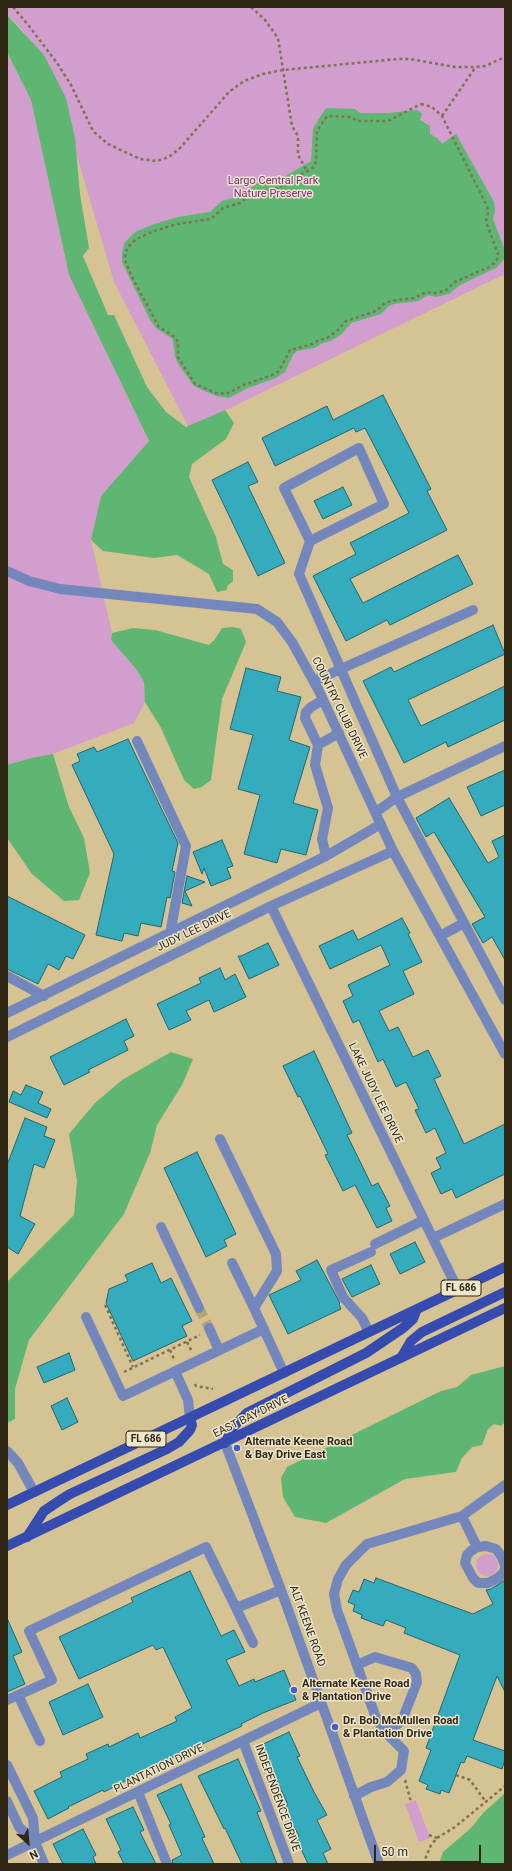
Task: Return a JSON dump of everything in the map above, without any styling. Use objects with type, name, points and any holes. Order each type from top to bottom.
[{"type":"main road","name":"FL 686","points":[[7,1505],[505,1267]]},
{"type":"main road","points":[[401,1358],[411,1341],[422,1332],[505,1292]]},
{"type":"main road","name":"EAST BAY DRIVE","points":[[7,1546],[505,1308]]},
{"type":"main road","points":[[225,1443],[234,1426],[247,1413],[366,1353],[403,1328],[413,1319],[417,1310]]},
{"type":"main road","points":[[27,1537],[44,1511],[59,1500],[179,1442],[190,1430],[192,1425],[190,1418]]},
{"type":"street","points":[[310,541],[384,504],[360,448],[284,488],[310,541],[299,574],[397,797],[505,1000]]},
{"type":"street","name":"COUNTRY CLUB DRIVE","points":[[7,571],[29,581],[60,590],[257,609],[277,622],[292,642],[314,681],[393,851],[505,1054]]},
{"type":"street","points":[[314,681],[473,610]]},
{"type":"street","points":[[323,700],[311,706],[306,712],[305,718],[318,745],[315,765],[328,808],[322,839],[326,856]]},
{"type":"street","points":[[318,745],[339,733]]},
{"type":"street","points":[[137,741],[186,846],[170,934]]},
{"type":"street","points":[[376,812],[397,797],[505,746]]},
{"type":"street","points":[[7,1013],[326,856],[381,824]]},
{"type":"street","name":"JUDY LEE DRIVE","points":[[7,1037],[271,906],[393,851]]},
{"type":"street","name":"LAKE JUDY LEE DRIVE","points":[[271,906],[458,1290]]},
{"type":"street","points":[[440,936],[464,923]]},
{"type":"street","points":[[7,976],[44,996]]},
{"type":"street","points":[[220,1139],[276,1254],[277,1271],[254,1308]]},
{"type":"street","points":[[433,1238],[505,1204]]},
{"type":"street","points":[[369,1332],[362,1318],[343,1297],[331,1270],[424,1220]]},
{"type":"street","points":[[161,1227],[199,1308]]},
{"type":"street","points":[[232,1263],[284,1373]]},
{"type":"street","points":[[86,1317],[123,1396],[175,1367],[219,1350],[264,1329]]},
{"type":"street","points":[[209,1328],[219,1350]]},
{"type":"street","points":[[175,1367],[188,1400],[190,1418]]},
{"type":"street","name":"ALT KEENE ROAD","points":[[225,1443],[281,1590],[379,1864]]},
{"type":"street","points":[[7,1451],[18,1463],[34,1492]]},
{"type":"street","points":[[354,1796],[371,1786],[387,1782],[401,1770],[404,1751],[383,1730],[375,1715],[342,1626],[334,1594],[338,1579],[346,1565],[367,1544],[462,1516],[505,1486]]},
{"type":"street","points":[[462,1516],[477,1547]]},
{"type":"street","points":[[486,1546],[496,1549],[502,1557],[505,1567],[504,1572],[498,1578],[488,1583],[478,1583],[472,1578],[465,1563],[467,1555],[477,1547],[486,1546]]},
{"type":"street","points":[[7,1700],[52,1680],[29,1630],[206,1547],[253,1643]]},
{"type":"street","points":[[236,1608],[281,1590]]},
{"type":"street","points":[[356,1665],[376,1657],[412,1668],[416,1674],[417,1682],[403,1718],[398,1724],[383,1730]]},
{"type":"street","points":[[18,1695],[40,1741]]},
{"type":"street","name":"PLANTATION DRIVE","points":[[7,1855],[321,1703]]},
{"type":"street","name":"INDEPENDENCE DRIVE","points":[[243,1741],[289,1864]]},
{"type":"street","points":[[7,1765],[33,1818],[35,1842],[44,1864]]},
{"type":"street","points":[[138,1792],[167,1864]]},
{"type":"street","points":[[7,1801],[20,1827],[35,1842]]},
{"type":"path","points":[[13,7],[57,63],[71,85],[93,131],[108,144],[140,158],[157,161],[169,157],[180,148],[229,92],[244,81],[263,74],[283,70],[410,59],[455,67],[476,67],[485,66],[505,57]]},
{"type":"path","points":[[251,7],[278,38],[292,126],[298,136],[298,155],[307,171]]},
{"type":"path","points":[[442,116],[476,67]]},
{"type":"path","points":[[421,104],[432,108],[442,116],[487,206],[488,212],[486,222],[498,254],[495,262],[491,266],[455,282],[444,291],[434,293],[426,292],[414,298],[391,301],[385,303],[376,312],[346,321],[338,330],[326,338],[310,345],[290,350],[279,371],[226,394],[216,393],[195,384],[178,357],[178,342],[175,336],[159,327],[133,279],[126,263],[125,254],[128,247],[136,239],[154,231],[178,224],[211,219],[223,208],[240,202],[257,190],[272,191],[314,167],[316,161],[317,131],[327,116],[352,117],[357,121],[388,120],[415,105],[421,104]]},
{"type":"path","points":[[105,1305],[133,1367]]},
{"type":"path","points":[[120,1373],[201,1334],[198,1328]]},
{"type":"path","points":[[187,1342],[193,1354]]},
{"type":"path","points":[[170,1350],[175,1367]]},
{"type":"path","points":[[193,1380],[196,1386],[213,1389]]},
{"type":"path","points":[[404,1776],[411,1802]]},
{"type":"path","points":[[456,1776],[470,1780],[486,1802]]},
{"type":"path","points":[[423,1864],[431,1845],[437,1838],[455,1827],[505,1786]]},
{"type":"path","points":[[429,1835],[437,1838]]},
{"type":"green space","name":"Largo Central Park Nature Preserve","points":[[7,7],[505,7],[505,274],[189,428],[114,282],[77,156],[25,33],[7,14]]},
{"type":"green space","points":[[7,52],[31,100],[69,275],[149,441],[101,496],[91,540],[112,633],[111,640],[136,669],[144,682],[145,702],[134,723],[53,754],[31,758],[7,765]]},
{"type":"green space","points":[[487,1554],[495,1557],[498,1565],[495,1573],[487,1576],[479,1573],[476,1565],[479,1557]]},
{"type":"green space","points":[[416,1800],[430,1838],[419,1842],[405,1804]]},
{"type":"shaded area","points":[[7,15],[44,55],[66,98],[75,138],[80,194],[89,248],[83,256],[108,315],[114,315],[147,387],[166,412],[186,427],[225,410],[234,423],[226,439],[192,464],[189,477],[216,537],[223,564],[233,570],[233,581],[227,586],[227,590],[217,592],[209,574],[177,555],[154,558],[103,551],[91,540],[101,496],[149,441],[69,275],[31,100],[7,52]]},
{"type":"shaded area","points":[[326,108],[355,109],[360,113],[389,113],[417,110],[422,114],[420,120],[430,126],[430,134],[437,138],[442,144],[456,134],[494,202],[495,211],[493,219],[505,251],[505,258],[496,268],[460,285],[449,294],[436,297],[428,295],[418,301],[394,304],[389,306],[381,314],[351,323],[343,333],[331,341],[314,348],[297,351],[293,355],[285,372],[276,378],[248,388],[229,398],[216,396],[194,386],[178,364],[175,356],[173,339],[157,329],[150,320],[122,262],[122,252],[125,242],[135,232],[154,224],[178,217],[210,212],[222,201],[239,196],[258,183],[272,184],[311,161],[313,128]]},
{"type":"shaded area","points":[[233,627],[241,629],[246,642],[222,699],[211,780],[202,787],[194,789],[184,780],[161,728],[145,702],[144,682],[136,669],[111,640],[112,633],[133,628],[155,630],[209,645],[222,628]]},
{"type":"shaded area","points":[[53,754],[69,807],[84,838],[90,873],[79,900],[64,901],[32,874],[7,838],[7,765],[31,758]]},
{"type":"shaded area","points":[[171,1052],[193,1059],[182,1085],[157,1125],[150,1153],[124,1214],[29,1340],[15,1389],[15,1419],[7,1423],[7,1282],[74,1215],[77,1181],[69,1134],[95,1103],[122,1080]]},
{"type":"shaded area","points":[[505,1366],[505,1422],[501,1426],[494,1424],[488,1429],[482,1445],[472,1447],[462,1458],[456,1472],[405,1479],[326,1523],[295,1517],[283,1497],[281,1478],[287,1467],[441,1391],[457,1387],[471,1375]]},
{"type":"shaded area","points":[[505,1793],[505,1864],[439,1864],[443,1852],[471,1828],[483,1813]]},
{"type":"building","points":[[383,395],[431,489],[427,491],[447,530],[350,579],[363,603],[458,555],[473,584],[390,625],[387,620],[346,641],[313,576],[356,554],[350,543],[409,513],[365,428],[356,432],[354,428],[275,466],[262,438],[327,406],[333,420]]},
{"type":"building","points":[[248,462],[258,482],[248,486],[285,563],[258,576],[212,480]]},
{"type":"building","points":[[343,487],[352,505],[323,519],[314,501]]},
{"type":"building","points":[[493,625],[505,654],[408,700],[421,726],[505,686],[505,720],[448,747],[446,742],[404,763],[363,681],[391,667],[394,672]]},
{"type":"building","points":[[246,668],[281,677],[277,691],[301,697],[289,740],[310,747],[293,803],[318,810],[306,855],[281,849],[277,863],[244,854],[260,795],[238,789],[253,735],[230,729]]},
{"type":"building","points":[[128,739],[178,843],[172,871],[175,872],[170,898],[167,897],[161,927],[141,923],[138,936],[124,933],[122,941],[96,935],[114,854],[72,765],[80,761],[77,754],[94,747],[97,752]]},
{"type":"building","points":[[505,770],[505,805],[481,816],[467,787]]},
{"type":"building","points":[[449,798],[488,863],[499,857],[492,841],[505,835],[505,960],[492,937],[483,943],[472,924],[485,917],[434,832],[426,837],[416,818]]},
{"type":"building","points":[[222,840],[233,866],[227,868],[231,878],[211,886],[204,868],[202,874],[193,852]]},
{"type":"building","points":[[187,876],[205,882],[185,891],[192,906],[182,903]]},
{"type":"building","points":[[7,896],[85,935],[73,959],[66,956],[59,970],[48,964],[38,984],[7,969]]},
{"type":"building","points":[[402,918],[422,962],[403,971],[414,994],[379,1011],[389,1031],[398,1027],[413,1057],[428,1050],[441,1076],[434,1079],[464,1144],[505,1124],[505,1174],[456,1198],[452,1189],[441,1194],[431,1173],[441,1168],[436,1158],[446,1153],[435,1128],[426,1133],[415,1110],[419,1109],[406,1082],[396,1087],[383,1059],[378,1062],[359,1020],[353,1023],[343,1001],[353,996],[348,985],[390,965],[381,945],[330,969],[319,946],[353,930],[358,940]]},
{"type":"building","points":[[268,943],[279,965],[249,979],[238,956]]},
{"type":"building","points":[[220,968],[225,980],[235,974],[246,997],[214,1012],[209,1000],[186,1011],[191,1020],[169,1030],[157,1004],[201,983],[199,978]]},
{"type":"building","points":[[126,1019],[134,1036],[124,1041],[128,1050],[88,1070],[90,1072],[64,1085],[50,1057]]},
{"type":"building","points":[[314,1051],[352,1133],[347,1135],[372,1186],[378,1183],[390,1206],[386,1208],[392,1221],[377,1228],[355,1185],[343,1191],[325,1155],[328,1154],[300,1096],[298,1097],[283,1066]]},
{"type":"building","points":[[26,1085],[43,1092],[38,1103],[51,1109],[47,1118],[9,1102],[13,1091],[21,1095]]},
{"type":"building","points":[[25,1118],[47,1127],[44,1136],[55,1140],[44,1168],[34,1164],[20,1216],[35,1224],[18,1254],[7,1247],[7,1165]]},
{"type":"building","points":[[197,1152],[236,1234],[224,1240],[227,1246],[206,1257],[164,1168]]},
{"type":"building","points":[[415,1242],[425,1262],[400,1274],[390,1254]]},
{"type":"building","points":[[317,1260],[340,1303],[341,1309],[288,1334],[269,1295],[301,1280],[296,1271]]},
{"type":"building","points":[[152,1263],[161,1283],[171,1278],[192,1321],[182,1326],[187,1336],[133,1361],[106,1303],[109,1289],[128,1281],[125,1275]]},
{"type":"building","points":[[371,1265],[380,1284],[352,1297],[342,1279]]},
{"type":"building","points":[[69,1353],[75,1370],[44,1383],[37,1367]]},
{"type":"building","points":[[67,1398],[78,1422],[62,1430],[51,1406]]},
{"type":"building","points":[[190,1571],[221,1636],[234,1630],[245,1652],[226,1660],[239,1686],[254,1679],[255,1682],[284,1670],[296,1700],[263,1713],[241,1724],[242,1726],[154,1766],[104,1792],[103,1790],[68,1807],[69,1808],[48,1819],[34,1791],[62,1777],[60,1772],[88,1759],[86,1754],[108,1744],[109,1747],[138,1733],[140,1738],[177,1721],[175,1717],[192,1708],[163,1647],[156,1650],[153,1645],[79,1679],[59,1637],[133,1602],[131,1598]]},
{"type":"building","points":[[376,1578],[473,1614],[493,1604],[486,1590],[491,1589],[505,1580],[505,1692],[497,1676],[473,1740],[505,1751],[505,1760],[502,1769],[467,1756],[464,1763],[461,1762],[449,1793],[441,1790],[440,1794],[426,1789],[428,1785],[419,1781],[431,1750],[426,1748],[460,1655],[404,1633],[406,1628],[386,1620],[383,1626],[361,1618],[362,1615],[353,1611],[355,1605],[348,1602],[353,1590],[359,1592],[364,1579],[374,1583]]},
{"type":"building","points":[[7,1618],[22,1652],[13,1656],[25,1684],[7,1692]]},
{"type":"building","points":[[88,1684],[103,1717],[63,1735],[49,1702]]},
{"type":"building","points":[[289,1732],[300,1756],[297,1757],[327,1815],[317,1820],[331,1849],[323,1853],[328,1864],[308,1864],[296,1838],[299,1836],[284,1808],[288,1805],[261,1745]]},
{"type":"building","points":[[238,1759],[261,1811],[257,1812],[277,1864],[242,1864],[198,1776]]},
{"type":"building","points":[[181,1784],[205,1837],[202,1838],[214,1864],[173,1864],[172,1860],[182,1855],[169,1825],[171,1824],[157,1795]]},
{"type":"building","points":[[133,1807],[144,1830],[140,1832],[156,1864],[124,1864],[118,1852],[121,1850],[106,1819]]},
{"type":"building","points":[[83,1829],[96,1855],[93,1857],[96,1864],[63,1864],[53,1844]]},
{"type":"tunnel","points":[[199,1308],[209,1328]]},
{"type":"place","name":"Alternate Keene Road & Bay Drive East","points":[[237,1448]]},
{"type":"place","name":"Alternate Keene Road & Plantation Drive","points":[[294,1690]]},
{"type":"place","name":"Dr. Bob McMullen Road & Plantation Drive","points":[[335,1727]]}]
